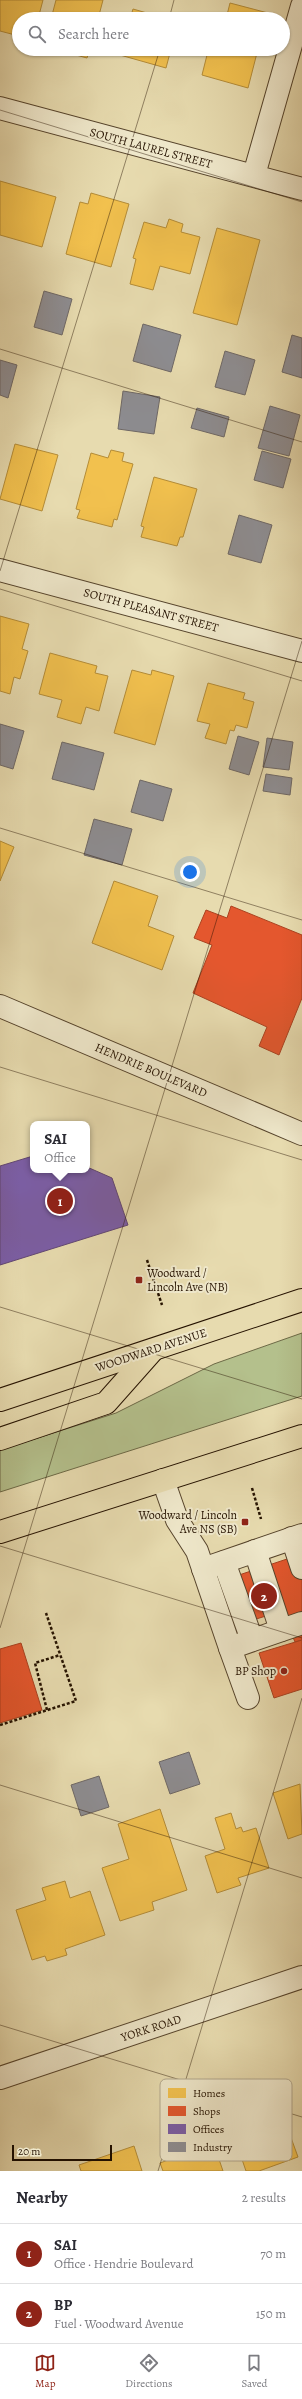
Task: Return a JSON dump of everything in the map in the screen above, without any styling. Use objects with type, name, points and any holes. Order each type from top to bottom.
[{"type":"main road","name":"WOODWARD AVENUE","points":[[0,1400],[302,1300]]},
{"type":"main road","points":[[0,1439],[106,1404],[154,1349]]},
{"type":"main road","points":[[0,1532],[302,1436]]},
{"type":"street","points":[[290,48],[302,6]]},
{"type":"street","points":[[254,174],[288,56]]},
{"type":"street","name":"SOUTH LAUREL STREET","points":[[0,108],[254,174],[302,189]]},
{"type":"street","name":"SOUTH PLEASANT STREET","points":[[0,570],[302,651]]},
{"type":"street","name":"HENDRIE BOULEVARD","points":[[0,1006],[302,1134]]},
{"type":"street","points":[[163,1480],[177,1520],[197,1551],[248,1698]]},
{"type":"street","points":[[203,1569],[297,1536],[302,1568]]},
{"type":"street","points":[[255,1551],[281,1630]]},
{"type":"street","points":[[224,1562],[252,1640]]},
{"type":"street","points":[[230,1648],[302,1623]]},
{"type":"street","name":"YORK ROAD","points":[[0,2078],[302,1977]]},
{"type":"path","points":[[147,1260],[162,1305]]},
{"type":"path","points":[[252,1488],[263,1524]]},
{"type":"path","points":[[0,1725],[76,1701],[46,1613]]},
{"type":"path","points":[[47,1710],[35,1662],[60,1655]]},
{"type":"green space","points":[[302,1333],[302,1396],[0,1492],[0,1450],[116,1413],[214,1364]]},
{"type":"building: Homes","points":[[0,0],[43,0],[40,12],[12,12],[12,34],[0,31]]},
{"type":"building: Homes","points":[[56,0],[103,0],[100,12],[53,12]]},
{"type":"building: Homes","points":[[230,3],[264,12],[228,12]]},
{"type":"building: Homes","points":[[133,9],[144,12],[132,12]]},
{"type":"building: Homes","points":[[124,56],[169,56],[166,68]]},
{"type":"building: Homes","points":[[207,56],[256,56],[248,88],[202,75]]},
{"type":"building: Homes","points":[[0,181],[56,197],[42,247],[0,235]]},
{"type":"building: Homes","points":[[91,193],[129,204],[111,267],[66,254],[80,202],[88,204]]},
{"type":"building: Homes","points":[[169,219],[183,224],[181,232],[200,237],[190,274],[160,266],[153,290],[130,284],[136,259],[133,258],[144,222],[166,228]]},
{"type":"building: Homes","points":[[217,228],[260,240],[237,325],[193,313]]},
{"type":"building: Homes","points":[[15,444],[58,455],[42,511],[0,499]]},
{"type":"building: Homes","points":[[111,450],[124,453],[122,461],[133,464],[117,520],[114,519],[112,527],[77,518],[80,510],[76,509],[91,453],[108,458]]},
{"type":"building: Homes","points":[[154,477],[197,489],[183,537],[180,537],[177,546],[141,537],[144,527],[141,526]]},
{"type":"building: Homes","points":[[0,616],[29,624],[22,649],[28,651],[20,679],[14,677],[10,694],[0,691]]},
{"type":"building: Homes","points":[[50,653],[97,666],[95,673],[108,676],[99,711],[86,707],[81,724],[57,717],[62,700],[39,694]]},
{"type":"building: Homes","points":[[132,670],[151,675],[152,670],[174,676],[155,745],[114,733]]},
{"type":"building: Homes","points":[[208,683],[245,693],[243,699],[254,702],[247,728],[236,725],[234,731],[230,730],[226,744],[205,738],[210,724],[197,721]]},
{"type":"building: Homes","points":[[0,841],[14,847],[0,881]]},
{"type":"building: Homes","points":[[114,881],[158,896],[148,926],[174,936],[162,970],[92,943]]},
{"type":"building: Homes","points":[[300,1784],[302,1834],[288,1839],[273,1793]]},
{"type":"building: Homes","points":[[160,1809],[187,1890],[152,1902],[154,1910],[120,1921],[102,1868],[129,1859],[118,1824]]},
{"type":"building: Homes","points":[[231,1813],[236,1829],[241,1827],[243,1832],[256,1828],[269,1868],[238,1878],[241,1885],[217,1893],[205,1856],[225,1849],[215,1818]]},
{"type":"building: Homes","points":[[65,1881],[70,1898],[90,1891],[105,1935],[65,1949],[67,1955],[47,1961],[45,1956],[32,1960],[16,1910],[46,1900],[42,1888]]},
{"type":"building: Homes","points":[[292,2140],[298,2157],[292,2159]]},
{"type":"building: Homes","points":[[134,2146],[142,2171],[81,2171],[79,2165]]},
{"type":"building: Homes","points":[[165,2161],[220,2161],[223,2171],[163,2171],[160,2163]]},
{"type":"building: Homes","points":[[243,2161],[287,2161],[259,2171],[246,2171]]},
{"type":"building: Shops","points":[[231,906],[302,935],[302,998],[279,1055],[259,1046],[267,1027],[193,993],[212,945],[194,938],[206,910],[227,918]]},
{"type":"building: Shops","points":[[302,1554],[302,1640],[295,1642],[282,1611],[237,1625],[221,1581]]},
{"type":"building: Shops","name":"BP Shop","points":[[302,1640],[302,1689],[274,1698],[259,1653]]},
{"type":"building: Shops","points":[[21,1643],[42,1710],[0,1723],[0,1649]]},
{"type":"building: Offices","points":[[30,1157],[30,1173],[90,1173],[90,1168],[112,1178],[128,1225],[0,1265],[0,1166]]},
{"type":"building: Industry","points":[[44,291],[72,299],[62,335],[34,327]]},
{"type":"building: Industry","points":[[143,324],[181,335],[171,372],[133,361]]},
{"type":"building: Industry","points":[[292,335],[302,338],[302,378],[282,372]]},
{"type":"building: Industry","points":[[225,351],[255,360],[245,395],[215,387]]},
{"type":"building: Industry","points":[[0,360],[17,365],[8,398],[0,395]]},
{"type":"building: Industry","points":[[123,391],[160,397],[154,434],[118,429]]},
{"type":"building: Industry","points":[[270,406],[300,415],[289,456],[258,448]]},
{"type":"building: Industry","points":[[197,408],[229,417],[224,437],[191,428]]},
{"type":"building: Industry","points":[[262,451],[291,459],[283,488],[254,480]]},
{"type":"building: Industry","points":[[239,515],[272,525],[261,563],[228,554]]},
{"type":"building: Industry","points":[[0,724],[24,731],[13,769],[0,765]]},
{"type":"building: Industry","points":[[238,736],[259,742],[249,775],[229,769]]},
{"type":"building: Industry","points":[[267,738],[293,742],[289,770],[263,767]]},
{"type":"building: Industry","points":[[62,742],[104,753],[94,790],[52,779]]},
{"type":"building: Industry","points":[[266,774],[292,778],[290,795],[263,791]]},
{"type":"building: Industry","points":[[140,780],[172,789],[163,821],[131,812]]},
{"type":"building: Industry","points":[[94,819],[132,829],[122,865],[84,855]]},
{"type":"building: Industry","points":[[189,1752],[200,1784],[170,1794],[159,1762]]},
{"type":"building: Industry","points":[[99,1776],[109,1807],[81,1816],[71,1785]]},
{"type":"place","name":"SAI","points":[[60,1201]]},
{"type":"place","name":"Woodward / Lincoln Ave (NB)","points":[[139,1280]]},
{"type":"place","name":"Woodward / Lincoln Ave NS (SB)","points":[[245,1522]]},
{"type":"place","name":"BP","points":[[264,1596]]},
{"type":"place","name":"BP Shop","points":[[284,1671]]}]
